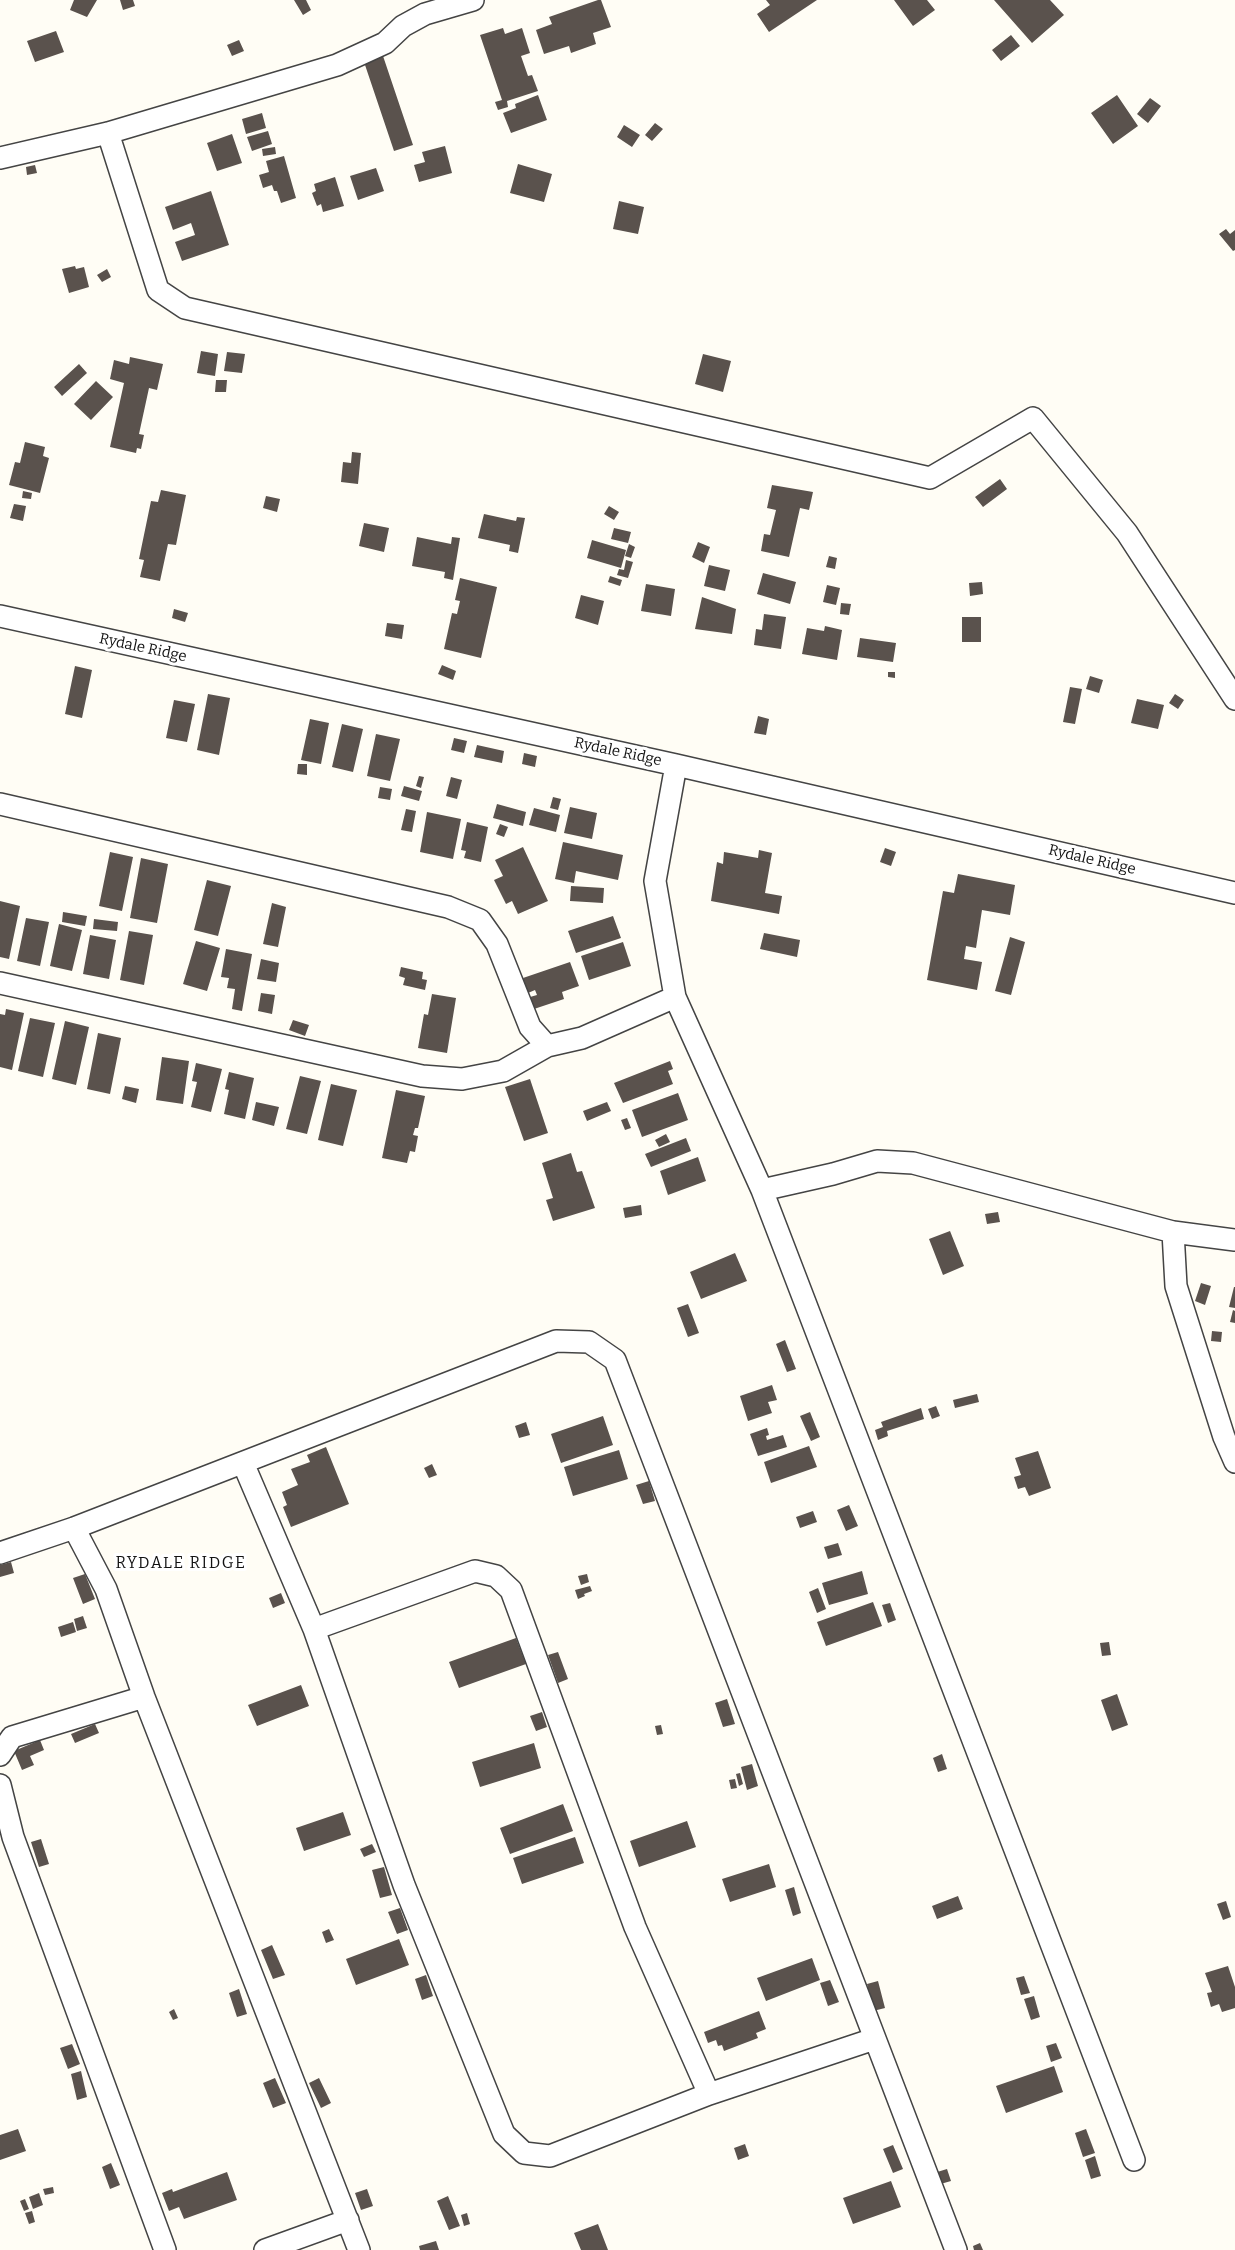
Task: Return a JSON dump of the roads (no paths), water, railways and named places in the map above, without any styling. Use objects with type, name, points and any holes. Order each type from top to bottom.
[{"type":"street","points":[[0,158],[108,133],[337,65],[385,43],[402,26],[424,14],[473,0]]},
{"type":"street","points":[[108,133],[158,290],[185,308],[930,478],[1033,418],[1127,533],[1235,699]]},
{"type":"street","name":"Rydale Ridge","points":[[0,616],[676,765],[1235,892]]},
{"type":"street","points":[[676,765],[655,882],[675,997],[762,1190],[1134,2160]]},
{"type":"street","points":[[0,804],[448,907],[480,920],[497,944],[530,1027],[548,1046]]},
{"type":"street","points":[[0,983],[422,1076],[462,1078],[503,1071],[548,1046],[582,1038],[675,997]]},
{"type":"street","points":[[762,1190],[877,1161],[913,1163],[1173,1232],[1235,1240]]},
{"type":"street","points":[[1173,1232],[1176,1287],[1224,1437],[1235,1462]]},
{"type":"street","points":[[0,1553],[74,1528],[556,1341],[589,1342],[615,1360],[956,2250]]},
{"type":"street","points":[[243,1463],[314,1629],[404,1886],[504,2134],[524,2153],[550,2156],[709,2094],[874,2039]]},
{"type":"street","points":[[74,1528],[106,1589],[144,1696],[359,2250]]},
{"type":"street","points":[[314,1629],[475,1571],[496,1576],[511,1590],[635,1928],[709,2094]]},
{"type":"street","points":[[0,1755],[12,1737],[144,1696]]},
{"type":"street","points":[[0,1785],[13,1837],[165,2250]]},
{"type":"street","points":[[265,2250],[348,2220]]},
{"type":"district","name":"RYDALE RIDGE","points":[[181,1564]]}]
